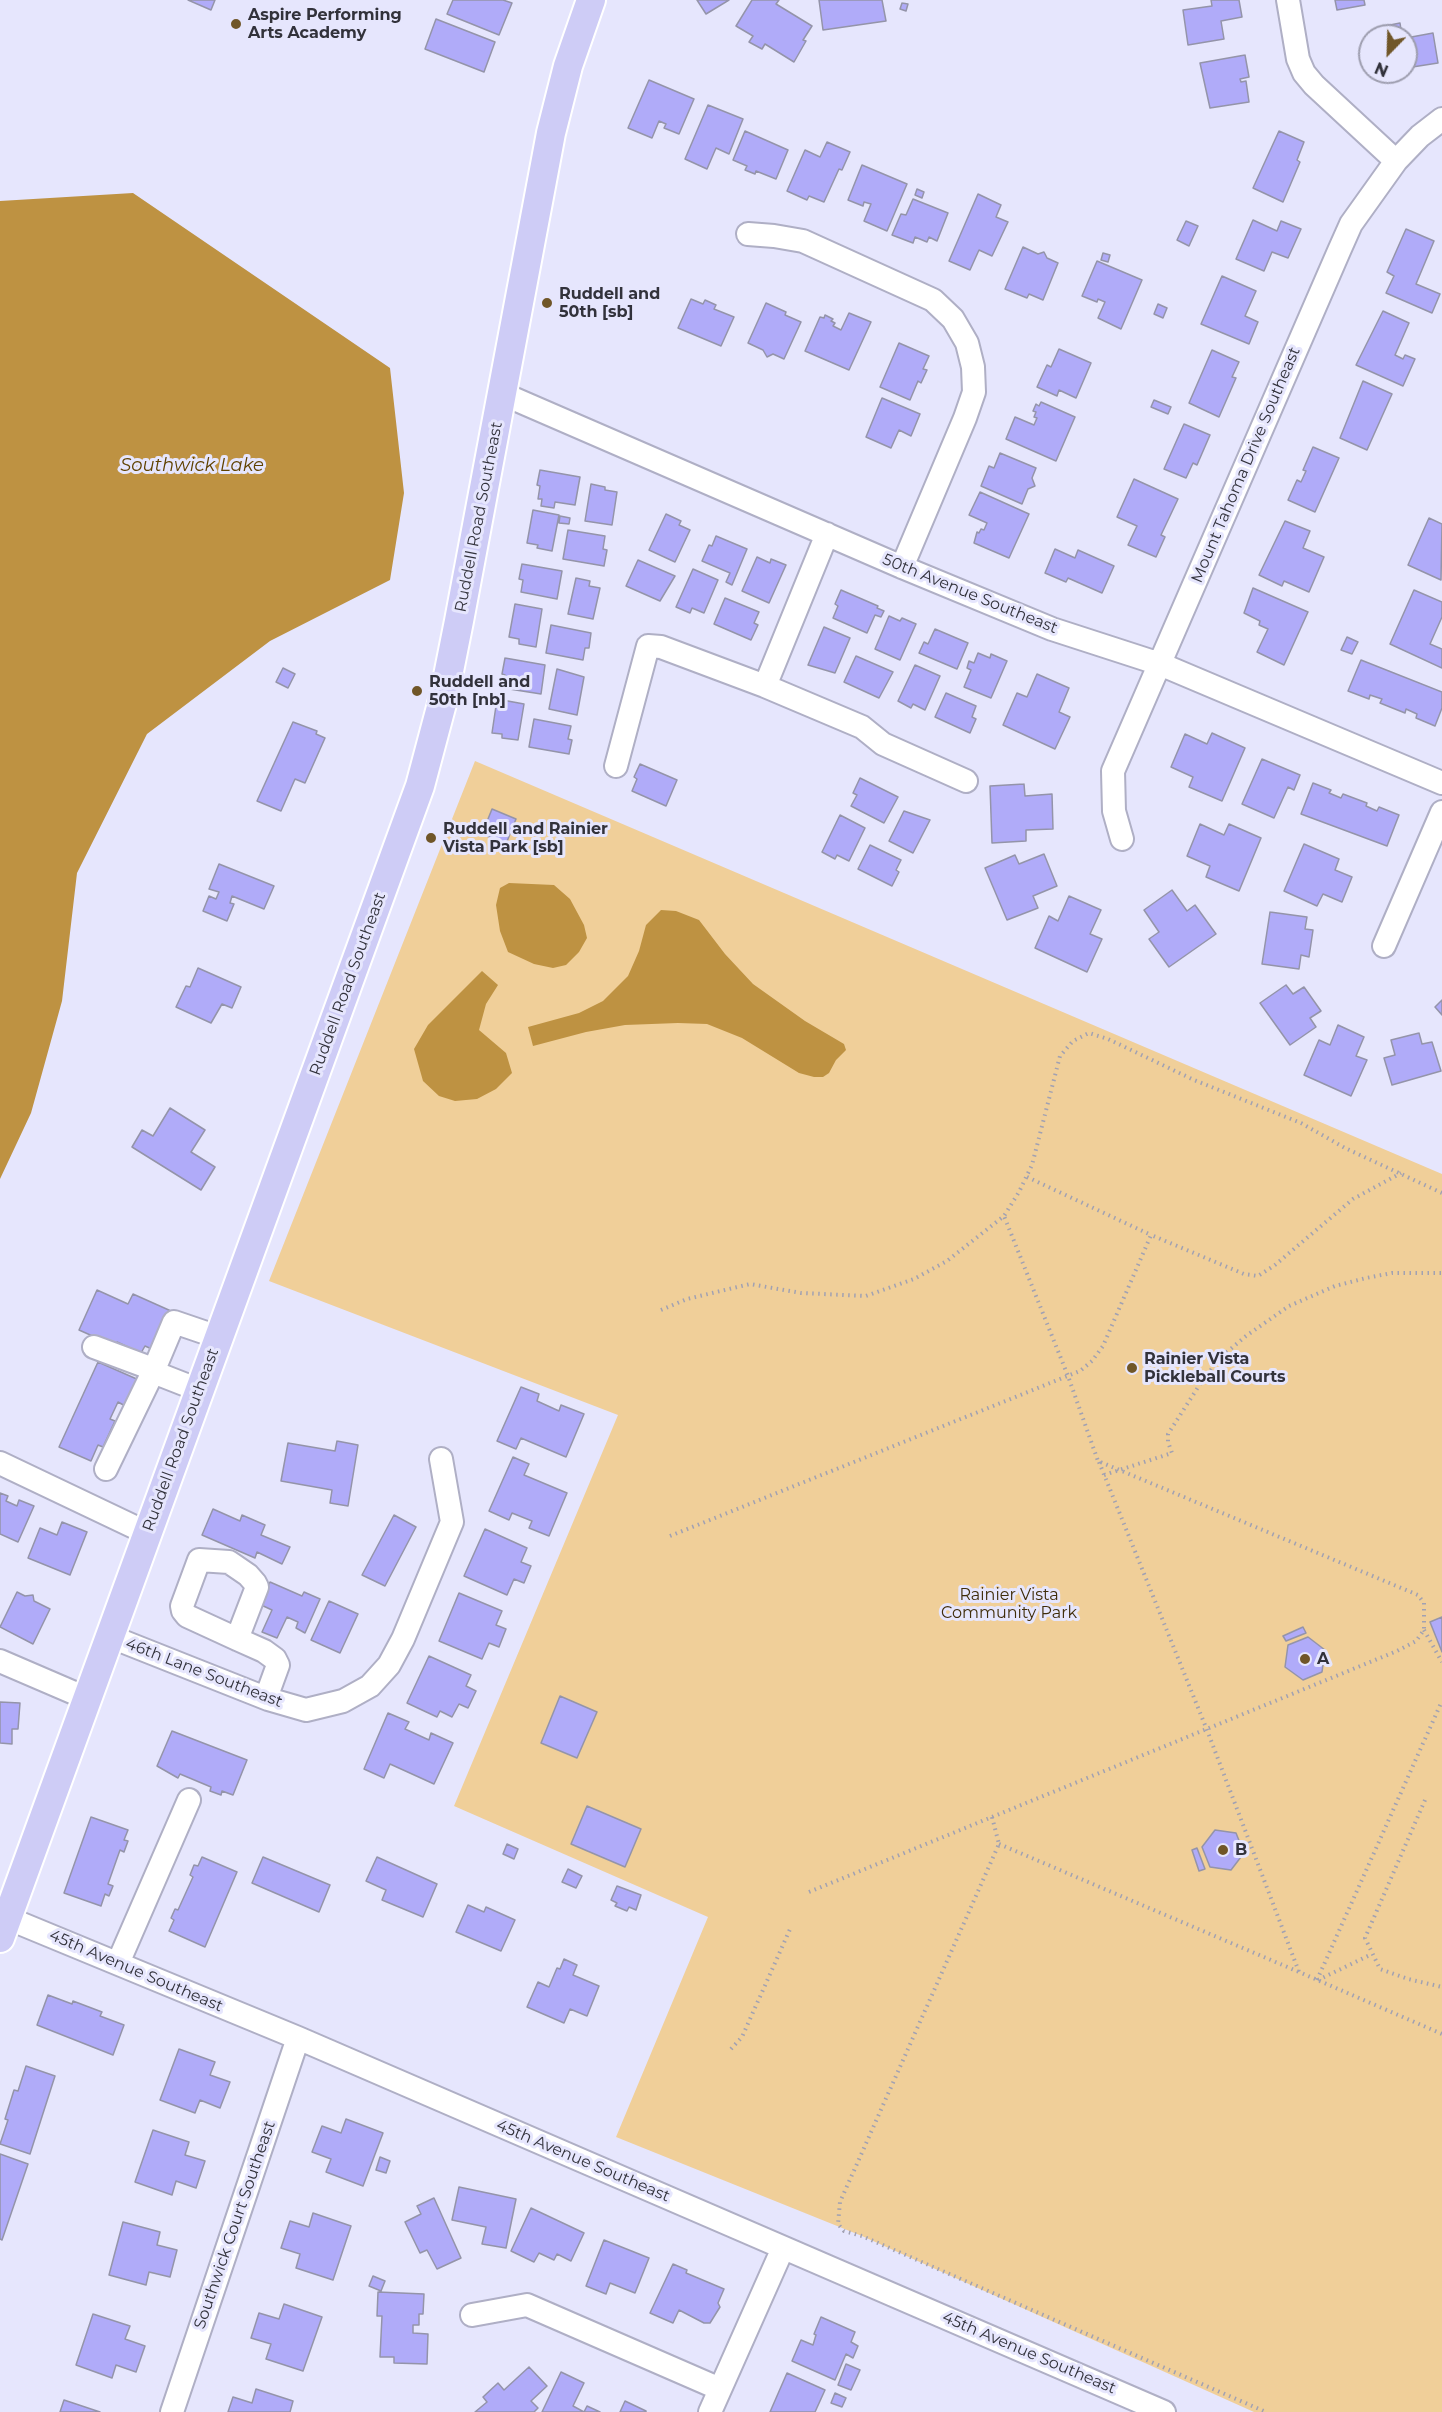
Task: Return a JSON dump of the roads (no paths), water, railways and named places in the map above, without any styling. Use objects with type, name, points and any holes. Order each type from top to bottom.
[{"type":"main road","name":"Ruddell Road Southeast","points":[[2,1923],[420,786],[455,643],[551,133],[568,66],[591,0]]},
{"type":"street","points":[[1288,0],[1299,59],[1304,73],[1396,161]]},
{"type":"street","name":"Mount Tahoma Drive Southeast","points":[[1122,839],[1114,811],[1113,771],[1351,224],[1396,161],[1419,136],[1442,119]]},
{"type":"street","points":[[748,234],[802,241],[933,300],[953,319],[967,343],[973,367],[974,393],[902,567]]},
{"type":"street","name":"50th Avenue Southeast","points":[[503,394],[902,567],[1052,629],[1160,664],[1442,783]]},
{"type":"street","points":[[765,686],[827,534]]},
{"type":"street","points":[[616,766],[648,646],[661,647],[765,686],[862,727],[883,744],[966,781]]},
{"type":"street","points":[[1384,946],[1442,812]]},
{"type":"street","points":[[106,1469],[153,1372],[174,1322],[218,1337]]},
{"type":"street","points":[[94,1347],[199,1390]]},
{"type":"street","name":"46th Lane Southeast","points":[[109,1636],[266,1698],[306,1710],[343,1701],[370,1686],[389,1665],[403,1639],[452,1522],[441,1459]]},
{"type":"street","points":[[0,1463],[147,1533]]},
{"type":"street","points":[[237,1638],[264,1651],[275,1659],[278,1665],[266,1698]]},
{"type":"street","points":[[0,1661],[86,1698]]},
{"type":"street","points":[[118,1963],[189,1800]]},
{"type":"street","name":"45th Avenue Southeast","points":[[2,1923],[118,1963],[298,2038],[1164,2412]]},
{"type":"street","name":"Southwick Court Southeast","points":[[172,2412],[298,2038]]},
{"type":"street","points":[[710,2412],[783,2248]]},
{"type":"street","points":[[472,2315],[527,2305],[720,2389]]},
{"type":"water","name":"Southwick Lake","points":[[133,193],[390,368],[404,493],[390,580],[270,641],[147,734],[77,873],[62,1001],[31,1113],[0,1179],[0,201]]},
{"type":"water","points":[[509,883],[554,885],[570,899],[584,925],[587,938],[579,952],[566,965],[553,968],[534,964],[508,952],[500,931],[496,905],[500,888]]},
{"type":"water","points":[[661,910],[676,911],[699,920],[725,954],[753,984],[805,1021],[844,1044],[846,1050],[836,1060],[829,1073],[823,1077],[814,1077],[799,1073],[742,1038],[707,1024],[625,1025],[586,1032],[533,1046],[528,1027],[579,1013],[603,1001],[628,976],[639,951],[646,925]]},
{"type":"water","points":[[482,971],[498,985],[486,1004],[479,1030],[506,1053],[512,1073],[496,1089],[477,1099],[455,1101],[439,1096],[423,1081],[414,1049],[428,1025]]},
{"type":"place","name":"Aspire Performing Arts Academy","points":[[236,24]]},
{"type":"place","name":"Ruddell and 50th [sb]","points":[[547,303]]},
{"type":"place","name":"Ruddell and 50th [nb]","points":[[417,691]]},
{"type":"place","name":"Ruddell and Rainier Vista Park [sb]","points":[[431,838]]},
{"type":"place","name":"Rainier Vista Pickleball Courts","points":[[1132,1368]]},
{"type":"place","name":"A","points":[[1305,1659]]},
{"type":"place","name":"B","points":[[1223,1850]]},
{"type":"park label","name":"Rainier Vista Community Park","points":[[1009,1604]]}]
